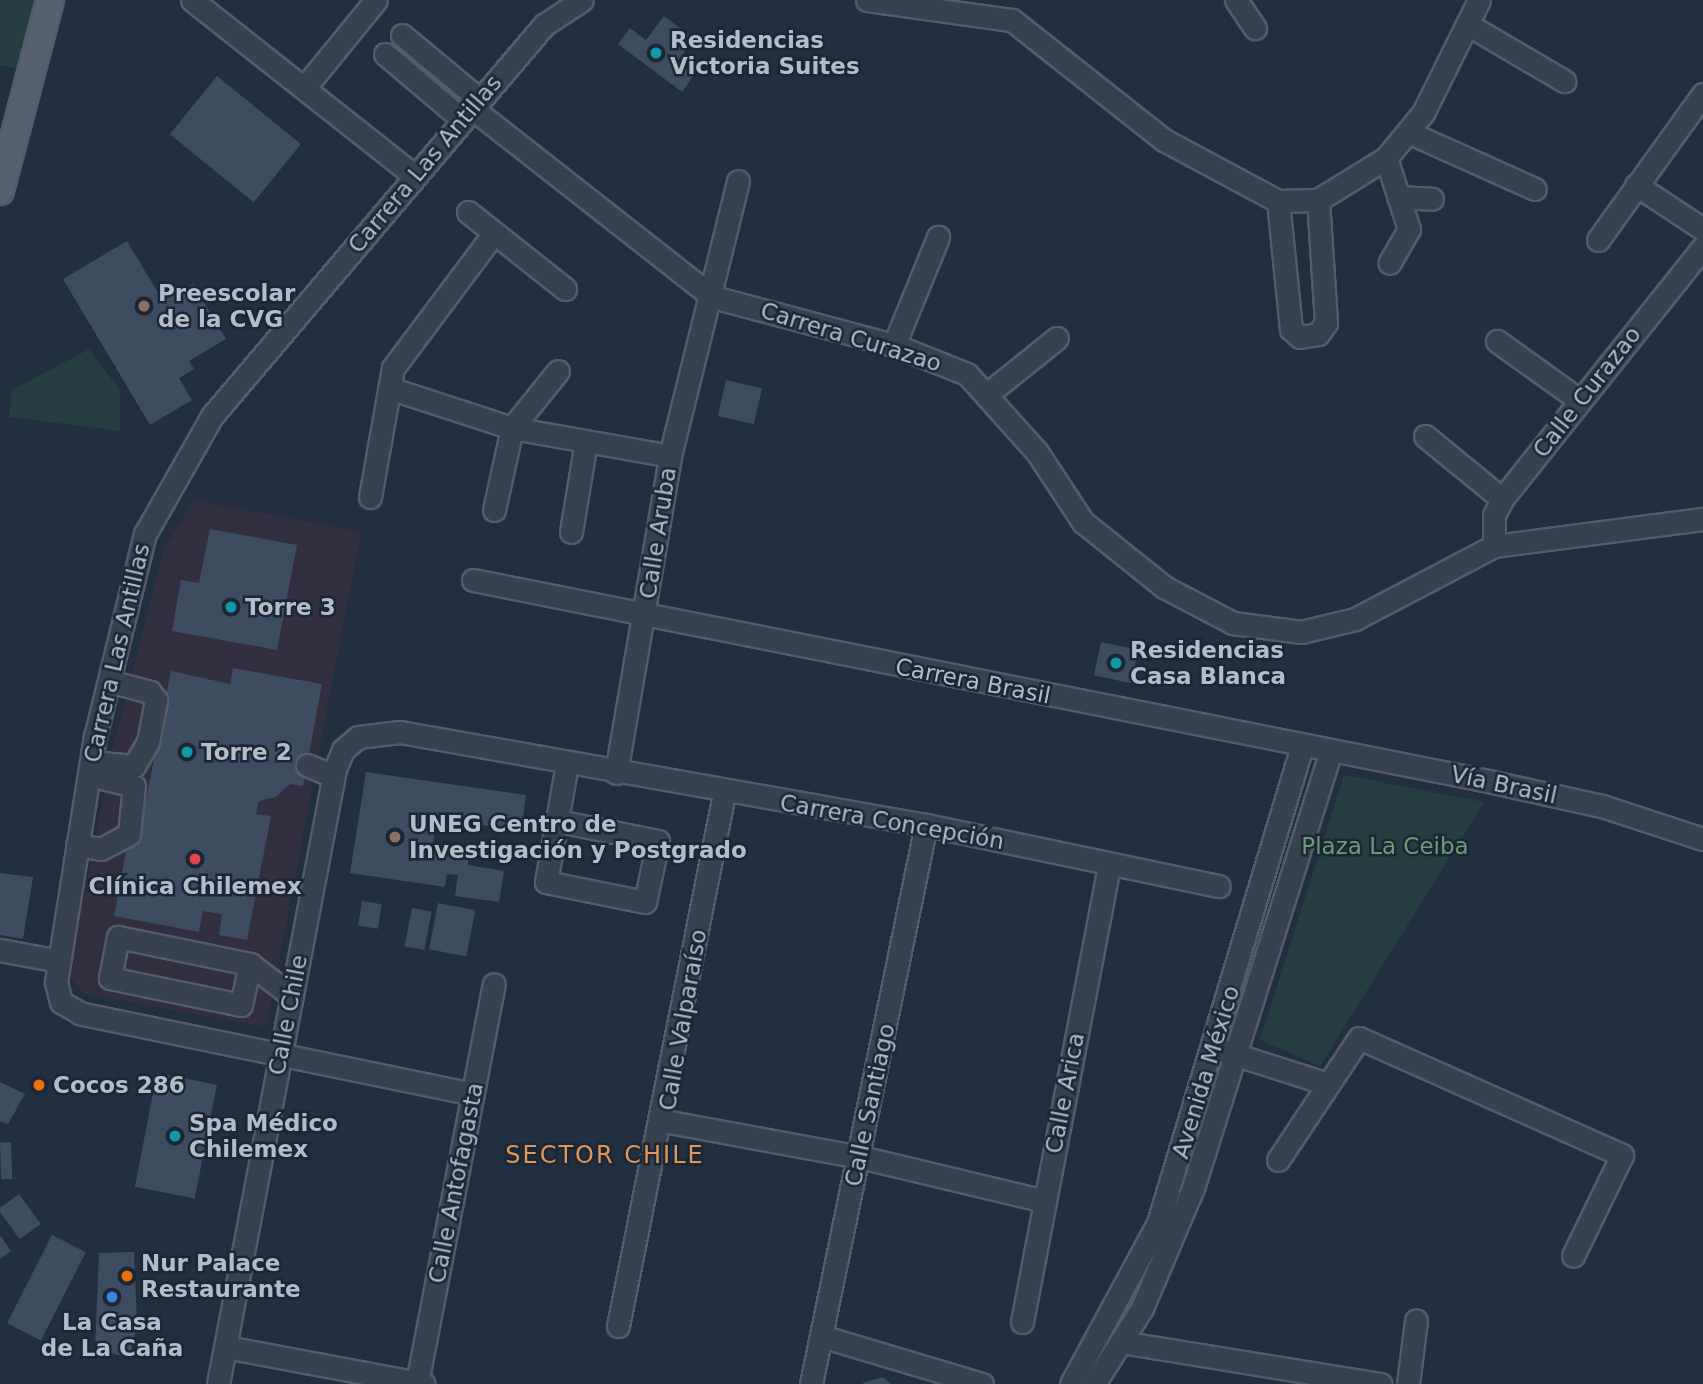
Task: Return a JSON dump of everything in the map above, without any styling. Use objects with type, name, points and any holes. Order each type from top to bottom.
[{"type":"main road","points":[[0,191],[50,0]]},
{"type":"street","points":[[192,0],[415,176]]},
{"type":"street","points":[[305,87],[376,0]]},
{"type":"street","name":"Carrera Las Antillas","points":[[281,1055],[80,1013],[61,1002],[59,961],[89,769],[145,534],[212,416],[544,25],[582,0]]},
{"type":"street","points":[[867,0],[1012,20],[1164,140],[1278,201],[1318,200],[1386,158],[1408,132],[1479,0]]},
{"type":"street","points":[[1236,0],[1255,28]]},
{"type":"street","points":[[1467,24],[1564,81]]},
{"type":"street","points":[[402,35],[472,109]]},
{"type":"street","points":[[385,54],[472,109],[713,297]]},
{"type":"street","points":[[1598,240],[1703,94]]},
{"type":"street","points":[[1408,132],[1535,189]]},
{"type":"street","points":[[1386,158],[1409,229],[1389,263]]},
{"type":"street","name":"Calle Aruba","points":[[616,773],[670,456],[713,297],[737,181]]},
{"type":"street","points":[[1636,185],[1703,229]]},
{"type":"street","points":[[1398,197],[1433,199]]},
{"type":"street","points":[[1278,201],[1291,329],[1300,337],[1318,334],[1326,323],[1318,200]]},
{"type":"street","points":[[468,212],[565,289]]},
{"type":"street","points":[[370,497],[393,369],[494,233]]},
{"type":"street","points":[[894,345],[938,237]]},
{"type":"street","name":"Calle Curazao","points":[[1494,546],[1494,515],[1502,499],[1703,247]]},
{"type":"street","name":"Carrera Curazao","points":[[713,297],[894,345],[967,374],[1037,452],[1083,522],[1164,587],[1233,624],[1301,632],[1355,619],[1494,546]]},
{"type":"street","points":[[986,395],[1057,338]]},
{"type":"street","points":[[1497,341],[1579,400]]},
{"type":"street","points":[[494,510],[512,428],[558,371]]},
{"type":"street","points":[[389,388],[512,428],[670,456]]},
{"type":"street","points":[[1425,436],[1502,499]]},
{"type":"street","points":[[571,532],[586,441]]},
{"type":"street","points":[[1494,546],[1703,519]]},
{"type":"street","name":"Carrera Brasil","points":[[473,580],[644,618],[1302,745]]},
{"type":"street","points":[[89,769],[134,766],[148,742],[156,700],[150,692],[109,681]]},
{"type":"street","name":"Carrera Concepción","points":[[358,737],[400,732],[724,794],[926,825],[1219,886]]},
{"type":"street","name":"Calle Chile","points":[[218,1384],[333,776],[343,750],[358,737]]},
{"type":"street","name":"Vía Brasil","points":[[1302,745],[1602,806],[1703,839]]},
{"type":"street","name":"Avenida México","points":[[1071,1384],[1158,1223],[1215,1049],[1302,745]]},
{"type":"street","name":"Avenida México","points":[[1094,1384],[1142,1308],[1193,1188],[1238,1055],[1331,750]]},
{"type":"street","points":[[558,821],[658,841],[645,902],[546,882],[567,764]]},
{"type":"street","points":[[307,765],[333,776]]},
{"type":"street","points":[[77,845],[119,844],[129,834],[138,794],[126,783],[89,769]]},
{"type":"street","name":"Calle Valparaíso","points":[[618,1326],[664,1121],[724,794]]},
{"type":"street","name":"Calle Santiago","points":[[811,1384],[860,1157],[926,825]]},
{"type":"street","name":"Calle Arica","points":[[1022,1322],[1109,865]]},
{"type":"street","points":[[250,964],[242,1005],[110,978],[118,937],[250,964],[292,996]]},
{"type":"street","points":[[0,950],[59,961]]},
{"type":"street","name":"Calle Antofagasta","points":[[421,1383],[494,984]]},
{"type":"street","points":[[1278,1160],[1359,1038],[1622,1155],[1573,1256]]},
{"type":"street","points":[[1215,1049],[1328,1084]]},
{"type":"street","points":[[281,1055],[473,1094]]},
{"type":"street","points":[[664,1121],[860,1157],[1045,1201]]},
{"type":"street","points":[[1408,1384],[1416,1321]]},
{"type":"street","points":[[821,1336],[982,1384]]},
{"type":"street","points":[[1121,1342],[1381,1384]]},
{"type":"street","points":[[226,1347],[421,1383]]},
{"type":"shaded area","name":"Clínica Chilemex","points":[[194,500],[361,532],[266,1027],[85,994],[68,975],[114,743],[165,547]]},
{"type":"green space","points":[[0,0],[38,0],[18,69],[0,65]]},
{"type":"green space","points":[[89,349],[120,390],[120,431],[9,417],[12,390]]},
{"type":"green space","name":"Plaza La Ceiba","points":[[1344,775],[1484,802],[1320,1066],[1260,1040]]},
{"type":"building","name":"Residencias Victoria Suites","points":[[664,16],[694,39],[677,62],[694,75],[682,92],[618,44],[630,28],[646,40]]},
{"type":"building","points":[[217,76],[301,144],[254,202],[170,134]]},
{"type":"building","points":[[127,241],[163,301],[193,284],[226,339],[189,361],[194,369],[179,378],[192,400],[150,425],[63,279]]},
{"type":"building","points":[[726,380],[762,388],[754,424],[718,416]]},
{"type":"building","name":"Torre 3","points":[[210,529],[297,545],[277,650],[172,631],[181,580],[199,583]]},
{"type":"building","name":"Residencias Casa Blanca","points":[[1101,642],[1138,650],[1131,683],[1094,675]]},
{"type":"building","points":[[233,668],[322,684],[303,786],[290,784],[276,797],[259,801],[256,814],[271,816],[247,940],[219,935],[222,914],[203,911],[199,932],[114,916],[127,846],[137,847],[171,671],[230,684]]},
{"type":"building","name":"UNEG Centro de Investigación y Postgrado","points":[[366,772],[526,795],[521,831],[437,818],[433,844],[452,847],[451,857],[468,860],[468,865],[504,871],[499,902],[455,896],[458,875],[447,874],[445,887],[350,873]]},
{"type":"building","points":[[0,873],[33,877],[23,939],[0,935]]},
{"type":"building","points":[[362,901],[382,904],[378,929],[358,926]]},
{"type":"building","points":[[438,903],[475,910],[466,956],[429,949]]},
{"type":"building","points":[[412,908],[432,912],[424,950],[405,946]]},
{"type":"building","name":"Spa Médico Chilemex","points":[[157,1073],[217,1085],[195,1199],[135,1187]]},
{"type":"building","name":"Cocos 286","points":[[36,1081],[47,1089],[41,1095],[31,1089]]},
{"type":"building","points":[[0,1082],[25,1094],[8,1124],[0,1121]]},
{"type":"building","points":[[0,1142],[11,1142],[12,1179],[1,1179]]},
{"type":"building","points":[[19,1194],[41,1224],[20,1239],[0,1212],[0,1208]]},
{"type":"building","points":[[0,1235],[11,1251],[0,1259]]},
{"type":"building","points":[[52,1235],[86,1252],[41,1340],[7,1323]]},
{"type":"building","points":[[134,1252],[137,1322],[130,1358],[95,1349],[99,1253]]},
{"type":"building","points":[[883,1377],[891,1384],[863,1384],[863,1383]]},
{"type":"place","name":"Residencias Victoria Suites","points":[[656,53]]},
{"type":"place","name":"Preescolar de la CVG","points":[[144,306]]},
{"type":"place","name":"Torre 3","points":[[231,607]]},
{"type":"place","name":"Residencias Casa Blanca","points":[[1116,663]]},
{"type":"place","name":"Torre 2","points":[[187,752]]},
{"type":"place","name":"UNEG Centro de Investigación y Postgrado","points":[[395,837]]},
{"type":"place","name":"Clínica Chilemex","points":[[195,859]]},
{"type":"place","name":"Cocos 286","points":[[39,1085]]},
{"type":"place","name":"Spa Médico Chilemex","points":[[175,1136]]},
{"type":"place","name":"Nur Palace Restaurante","points":[[127,1276]]},
{"type":"place","name":"La Casa de La Caña","points":[[112,1297]]},
{"type":"district","name":"SECTOR CHILE","points":[[605,1156]]}]
